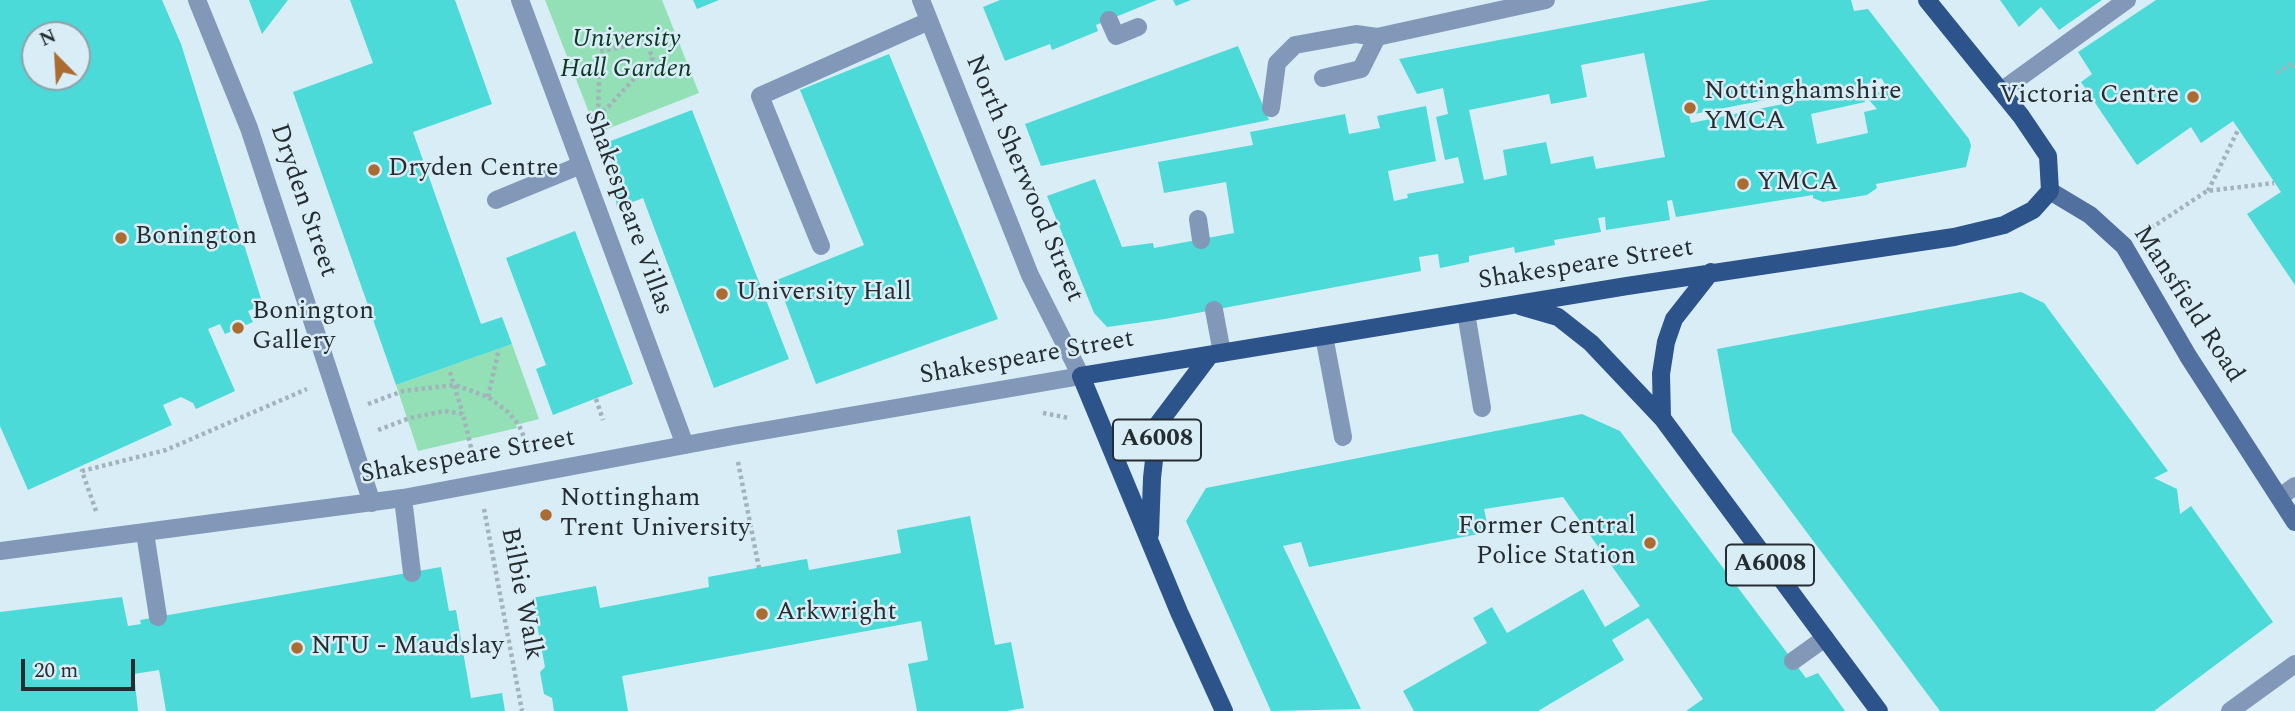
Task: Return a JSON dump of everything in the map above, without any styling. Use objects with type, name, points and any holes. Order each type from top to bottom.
[{"type":"main road","points":[[1927,0],[2001,91],[2049,156],[2050,191]]},
{"type":"main road","name":"Shakespeare Street","points":[[1081,376],[1711,272],[1954,237],[2004,225],[2033,210],[2050,191]]},
{"type":"main road","points":[[1662,418],[1661,374],[1666,342],[1674,319],[1711,272]]},
{"type":"main road","name":"A6008","points":[[1517,305],[1558,317],[1566,323],[1609,359],[1662,418],[1879,711]]},
{"type":"main road","name":"A6008","points":[[1150,541],[1152,478],[1158,424],[1216,354]]},
{"type":"main road","name":"A6008","points":[[1081,376],[1224,711]]},
{"type":"street","name":"Dryden Street","points":[[197,0],[249,128],[372,503]]},
{"type":"street","name":"Shakespeare Villas","points":[[520,0],[685,445]]},
{"type":"street","name":"North Sherwood Street","points":[[921,0],[1030,275],[1081,376]]},
{"type":"street","points":[[1271,108],[1277,64],[1295,45],[1356,34],[1377,37],[1546,0]]},
{"type":"street","points":[[2001,91],[2127,0]]},
{"type":"street","points":[[821,246],[760,96],[929,20]]},
{"type":"street","points":[[1109,20],[1116,36],[1138,27]]},
{"type":"street","points":[[1323,78],[1361,69],[1377,37]]},
{"type":"street","points":[[496,200],[581,165]]},
{"type":"street","name":"Mansfield Road","points":[[2050,191],[2090,215],[2124,246],[2189,356],[2288,492],[2295,522]]},
{"type":"street","points":[[1198,219],[1201,240]]},
{"type":"street","points":[[1214,310],[1216,354]]},
{"type":"street","points":[[1466,313],[1482,408]]},
{"type":"street","points":[[1324,336],[1343,437]]},
{"type":"street","name":"Shakespeare Street","points":[[0,551],[403,498],[733,436],[1081,376]]},
{"type":"street","points":[[403,498],[412,573]]},
{"type":"street","points":[[145,533],[158,617]]},
{"type":"street","points":[[1793,661],[1825,638]]},
{"type":"street","points":[[2230,711],[2295,664]]},
{"type":"path","points":[[598,115],[600,51],[646,43],[668,31]]},
{"type":"path","points":[[608,107],[653,58],[646,43]]},
{"type":"path","points":[[2277,73],[2292,63],[2295,67]]},
{"type":"path","points":[[2207,191],[2238,130]]},
{"type":"path","points":[[2124,246],[2207,191],[2274,183]]},
{"type":"path","points":[[488,397],[499,349]]},
{"type":"path","name":"Bilbie Walk","points":[[450,372],[480,484],[522,711]]},
{"type":"path","points":[[106,538],[82,471],[166,450],[333,378]]},
{"type":"path","points":[[344,412],[403,391],[455,385],[488,397],[519,425],[539,473]]},
{"type":"path","points":[[596,399],[603,420]]},
{"type":"path","points":[[352,439],[410,418],[445,411],[463,414]]},
{"type":"path","points":[[733,436],[759,568]]},
{"type":"green space","name":"University Hall Garden","points":[[545,0],[662,0],[699,93],[597,133]]},
{"type":"green space","points":[[512,344],[539,419],[516,425],[517,428],[418,451],[396,385]]},
{"type":"building","name":"Bonington","points":[[0,0],[162,0],[181,44],[263,305],[248,311],[253,322],[225,334],[220,324],[208,329],[235,391],[196,409],[193,403],[181,397],[163,405],[172,425],[28,490],[0,426]]},
{"type":"building","points":[[249,0],[288,0],[262,34]]},
{"type":"building","name":"Dryden Centre","points":[[350,0],[455,0],[492,104],[413,132],[481,324],[502,317],[512,344],[396,385],[293,92],[373,63]]},
{"type":"building","points":[[693,0],[719,0],[697,9]]},
{"type":"building","points":[[1000,0],[1157,0],[1096,25],[1098,31],[1052,50],[1050,44],[1005,61],[983,7]]},
{"type":"building","points":[[1173,0],[1191,0],[1176,6]]},
{"type":"building","points":[[1710,0],[1851,0],[1854,11],[1868,9],[1969,139],[1971,146],[1966,167],[1876,184],[1877,188],[1867,195],[1823,202],[1813,198],[1813,195],[1676,217],[1672,200],[1667,201],[1670,220],[1606,230],[1605,217],[1598,218],[1601,232],[1554,240],[1555,245],[1515,253],[1514,247],[1469,256],[1469,262],[1440,268],[1438,254],[1419,257],[1421,271],[1165,319],[1107,327],[1094,313],[1047,196],[1095,179],[1122,247],[1153,243],[1154,248],[1234,233],[1226,182],[1164,193],[1158,162],[1253,145],[1250,132],[1345,114],[1349,134],[1380,128],[1377,116],[1426,106],[1436,161],[1388,171],[1394,201],[1408,198],[1407,194],[1464,183],[1458,157],[1445,160],[1436,117],[1448,114],[1443,88],[1417,94],[1399,59]],"holes":[[[1644,53],[1665,157],[1596,169],[1593,156],[1551,164],[1546,142],[1503,150],[1507,175],[1484,180],[1469,110],[1549,94],[1551,104],[1587,97],[1581,65]],[[1881,78],[1887,87],[1868,99],[1877,109],[1864,112],[1868,133],[1817,144],[1811,114],[1865,102],[1862,86]],[[1806,92],[1807,99],[1691,123],[1689,115]]]},
{"type":"building","points":[[2000,0],[2102,0],[2059,30],[2041,7],[2019,27]]},
{"type":"building","name":"Victoria Centre","points":[[2156,0],[2295,0],[2295,285],[2247,214],[2281,192],[2233,121],[2201,143],[2191,127],[2137,165],[2081,82],[2092,74],[2078,52]]},
{"type":"building","points":[[1238,46],[1269,120],[1041,166],[1025,124]]},
{"type":"building","points":[[889,54],[998,319],[816,384],[777,280],[864,245],[800,90]]},
{"type":"building","name":"University Hall","points":[[692,110],[789,359],[714,388],[643,198],[617,208],[608,142]]},
{"type":"building","points":[[575,231],[633,384],[553,415],[536,369],[546,365],[506,258]]},
{"type":"building","points":[[2021,292],[2044,303],[2168,471],[2154,478],[2177,489],[2180,514],[2191,506],[2273,622],[2154,711],[1940,711],[1732,432],[1717,349]]},
{"type":"building","points":[[1582,414],[1620,431],[1806,678],[1818,673],[1845,711],[1686,711],[1703,699],[1648,618],[1612,640],[1624,660],[1538,711],[1414,711],[1403,691],[1487,643],[1473,618],[1492,607],[1507,633],[1583,589],[1605,627],[1640,606],[1563,497],[1484,509],[1489,532],[1309,567],[1301,542],[1283,546],[1361,709],[1271,711],[1186,521],[1206,488]]},
{"type":"building","name":"Arkwright","points":[[970,516],[995,645],[1011,642],[1024,708],[1007,711],[917,711],[908,664],[928,660],[921,621],[622,676],[628,711],[554,711],[552,698],[544,694],[540,672],[545,667],[532,598],[596,586],[600,608],[709,587],[708,577],[800,560],[807,559],[809,570],[901,553],[897,530]]},
{"type":"building","name":"NTU - Maudslay","points":[[441,567],[449,611],[456,610],[471,698],[502,693],[505,711],[166,711],[159,670],[134,674],[138,711],[0,711],[0,612],[122,597],[128,626],[141,624],[140,620]]},
{"type":"place","name":"Victoria Centre","points":[[2193,97]]},
{"type":"place","name":"Nottinghamshire YMCA","points":[[1690,108]]},
{"type":"place","name":"Dryden Centre","points":[[374,170]]},
{"type":"place","name":"YMCA","points":[[1743,184]]},
{"type":"place","name":"Bonington","points":[[121,238]]},
{"type":"place","name":"University Hall","points":[[722,294]]},
{"type":"place","name":"Bonington Gallery","points":[[238,328]]},
{"type":"place","name":"Nottingham Trent University","points":[[546,515]]},
{"type":"place","name":"Former Central Police Station","points":[[1650,543]]},
{"type":"place","name":"Arkwright","points":[[762,614]]},
{"type":"place","name":"NTU - Maudslay","points":[[297,648]]}]
